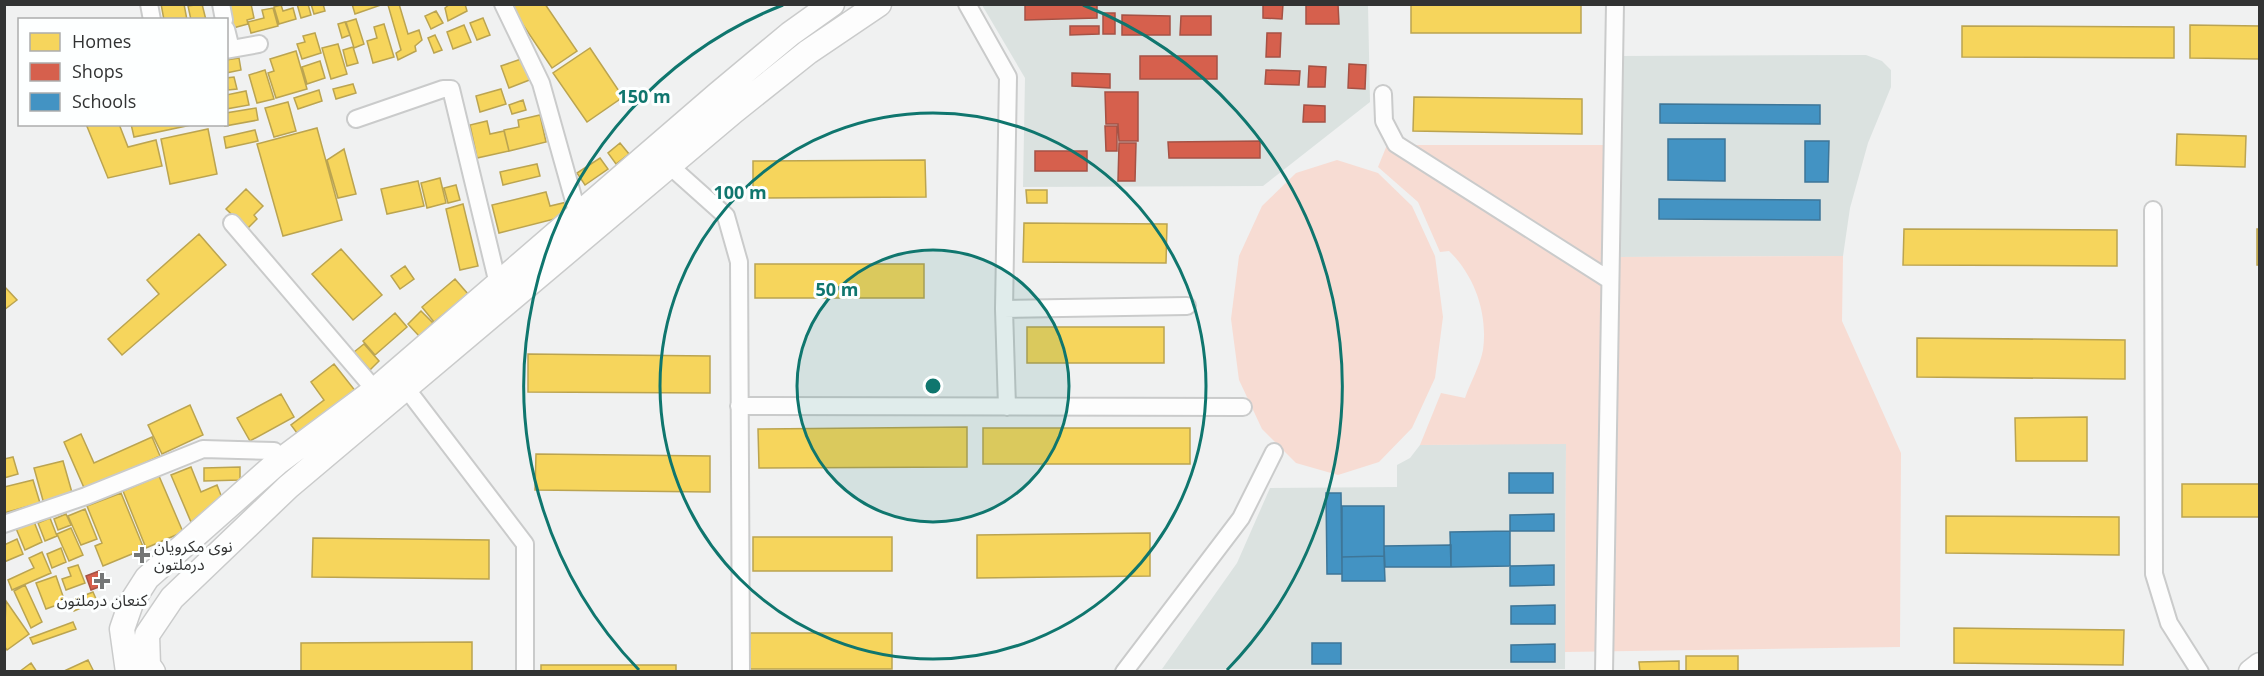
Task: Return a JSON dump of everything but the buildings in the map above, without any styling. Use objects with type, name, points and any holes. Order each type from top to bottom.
[{"type":"main road","points":[[153,672],[148,665],[147,635],[172,598],[288,487],[406,388],[772,49],[832,4]]},
{"type":"main road","points":[[128,672],[122,629],[131,603],[147,578],[277,463],[375,390],[498,284],[670,166],[808,52],[879,4]]},
{"type":"main road","points":[[2251,672],[2259,665]]},
{"type":"street","points":[[503,4],[541,83],[585,224]]},
{"type":"street","points":[[967,4],[1008,77],[1004,309],[1006,407]]},
{"type":"street","points":[[1604,672],[1608,279],[1615,4]]},
{"type":"street","points":[[229,49],[259,44]]},
{"type":"street","points":[[356,119],[443,88],[451,89],[498,284]]},
{"type":"street","points":[[1383,94],[1384,121],[1396,144],[1608,279]]},
{"type":"street","points":[[670,166],[726,216],[739,262],[741,672]]},
{"type":"street","points":[[2153,210],[2154,574],[2169,623],[2200,672]]},
{"type":"street","points":[[232,223],[375,390]]},
{"type":"street","points":[[1004,309],[1187,306]]},
{"type":"street","points":[[406,388],[525,544],[525,672]]},
{"type":"street","points":[[740,406],[1243,407]]},
{"type":"street","points":[[4,524],[86,496],[203,449],[274,452],[277,463]]},
{"type":"street","points":[[1124,672],[1241,518],[1274,452]]},
{"type":"shaded area","points":[[982,5],[1368,5],[1370,102],[1263,186],[1023,187],[1025,78]]},
{"type":"shaded area","points":[[1866,55],[1882,61],[1891,70],[1891,87],[1868,143],[1850,208],[1843,256],[1617,257],[1621,56]]},
{"type":"shaded area","points":[[1387,145],[1620,145],[1618,257],[1843,256],[1842,321],[1901,453],[1900,647],[1565,652],[1566,444],[1420,445],[1441,393],[1465,398],[1482,356],[1483,323],[1478,296],[1466,272],[1449,251],[1440,252],[1418,202],[1378,167]]},
{"type":"shaded area","points":[[1337,160],[1378,173],[1412,206],[1435,256],[1443,317],[1435,378],[1412,428],[1379,462],[1338,475],[1296,463],[1262,429],[1239,380],[1231,319],[1239,256],[1262,206],[1296,173]]},
{"type":"shaded area","points":[[1566,443],[1565,669],[1162,669],[1237,563],[1270,488],[1397,487],[1397,465],[1410,458],[1420,445]]},
{"type":"place","name":"نوی مکرویان درملتون","points":[[142,555]]},
{"type":"place","name":"کنعان درملتون","points":[[102,581]]}]
